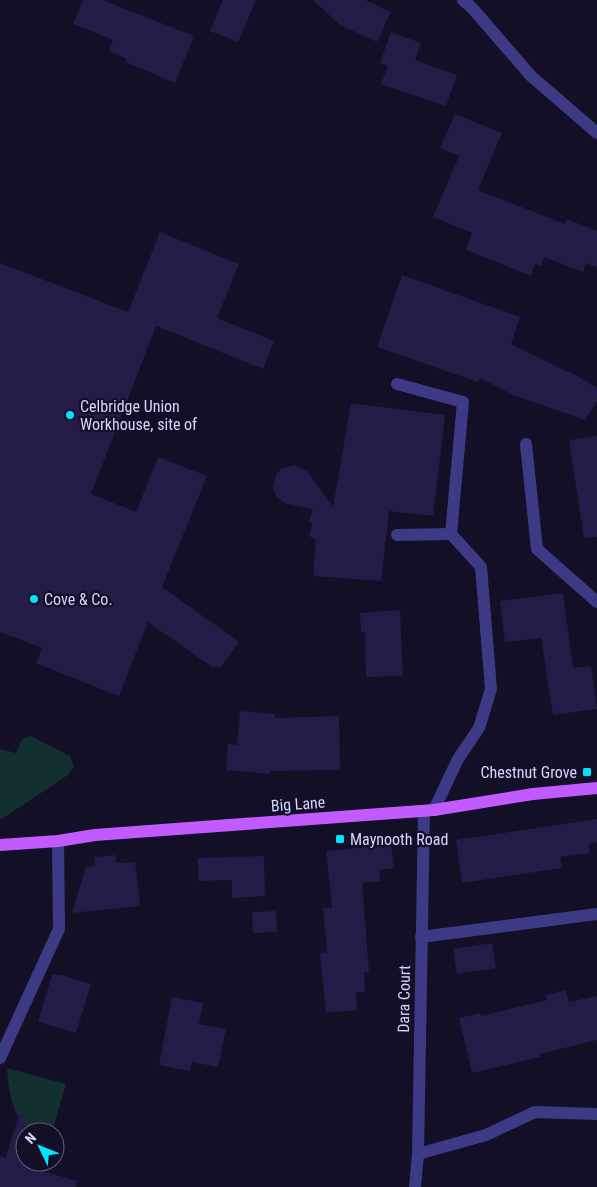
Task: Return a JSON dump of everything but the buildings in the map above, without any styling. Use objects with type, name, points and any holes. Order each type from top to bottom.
[{"type":"main road","name":"Big Lane","points":[[0,845],[58,841],[95,835],[429,810],[533,794],[597,788]]},
{"type":"street","points":[[463,0],[478,5],[531,76],[597,133]]},
{"type":"street","points":[[397,384],[462,402],[452,534],[481,567],[491,689],[478,728],[429,810]]},
{"type":"street","points":[[526,444],[537,549],[597,602]]},
{"type":"street","points":[[397,535],[452,534]]},
{"type":"street","name":"Dara Court","points":[[415,1187],[418,1154],[421,937],[429,810]]},
{"type":"street","points":[[0,1058],[49,955],[59,929],[58,841]]},
{"type":"street","points":[[421,937],[597,914]]},
{"type":"street","points":[[418,1154],[486,1135],[534,1112],[597,1114]]},
{"type":"green space","points":[[31,736],[70,756],[74,766],[68,775],[0,820],[0,749],[16,753],[21,740]]},
{"type":"green space","points":[[7,1068],[66,1084],[55,1122],[23,1122],[16,1112],[9,1086]]},
{"type":"place","name":"Celbridge Union Workhouse, site of","points":[[70,415]]},
{"type":"place","name":"Cove & Co.","points":[[34,599]]},
{"type":"place","name":"Chestnut Grove","points":[[587,772]]},
{"type":"place","name":"Maynooth Road","points":[[340,839]]}]
